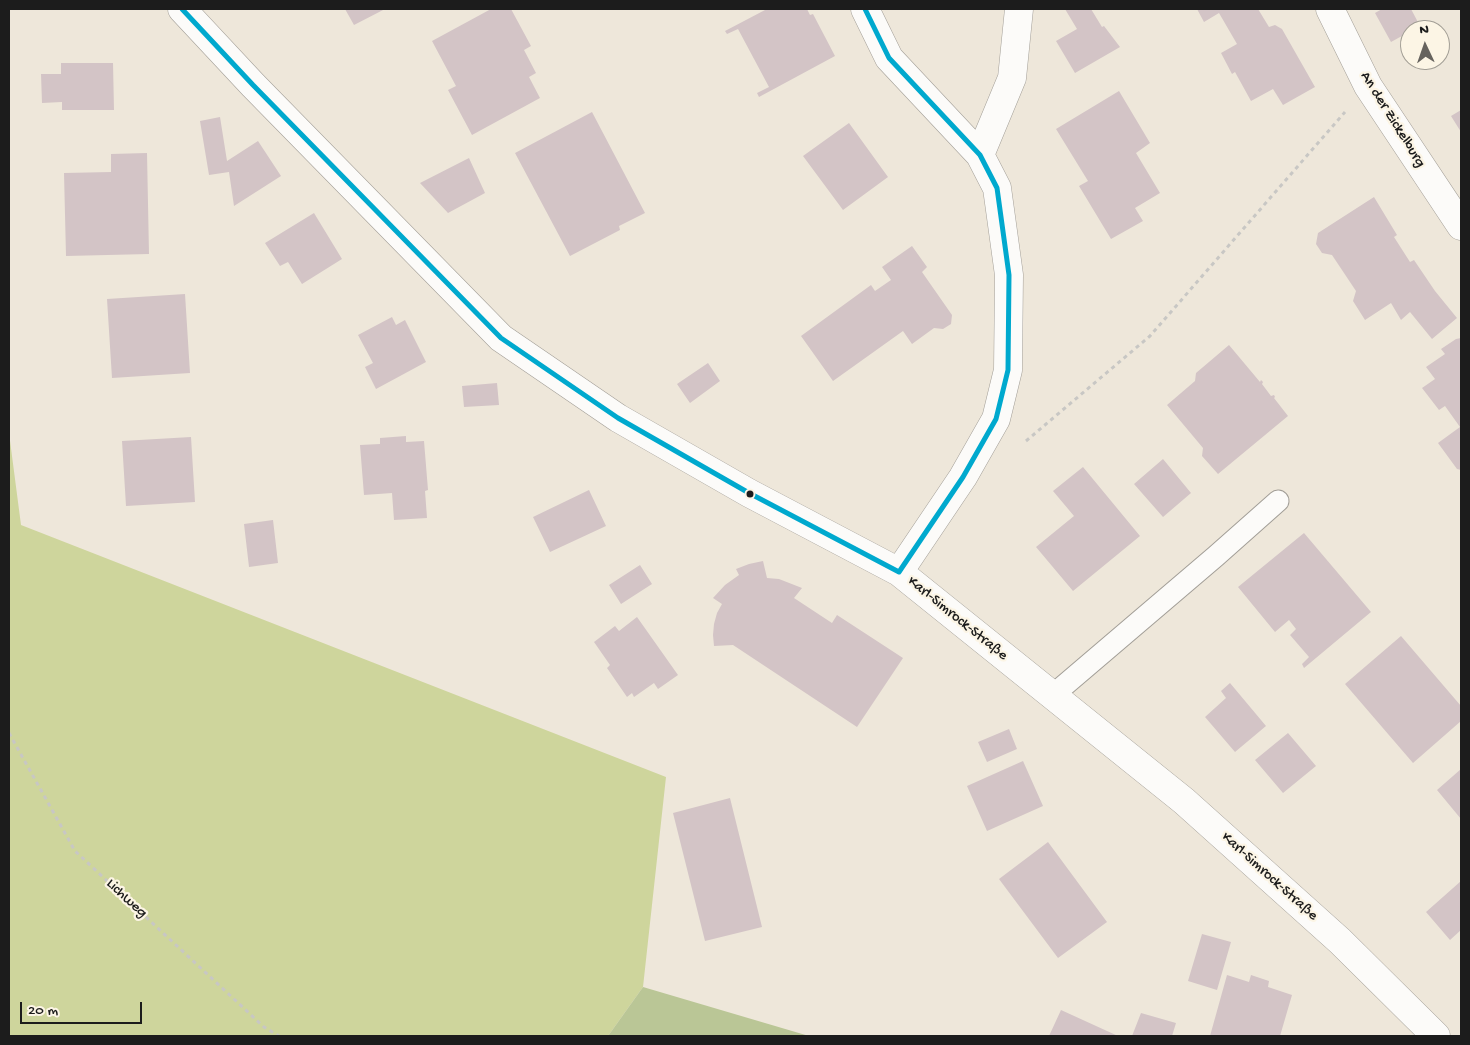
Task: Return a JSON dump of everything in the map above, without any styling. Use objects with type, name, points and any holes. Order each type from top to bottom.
[{"type":"street","name":"Karl-Simrock-Straße","points":[[182,9],[253,85],[501,338],[618,418],[749,493],[899,572],[1184,801],[1340,941],[1436,1036]]},
{"type":"street","points":[[865,9],[889,58],[980,155],[997,188],[1009,276],[1008,370],[996,419],[963,477],[899,572]]},
{"type":"street","points":[[980,155],[1012,78],[1019,9]]},
{"type":"street","name":"An der Zickelburg","points":[[1330,9],[1368,86],[1461,226]]},
{"type":"lane","points":[[1053,695],[1216,556],[1278,500]]},
{"type":"path","points":[[1022,445],[1150,336],[1368,86]]},
{"type":"path","name":"Lichweg","points":[[9,733],[75,851],[264,1026],[278,1036]]},
{"type":"green space","points":[[9,433],[21,525],[666,777],[643,987],[608,1036],[9,1036]]},
{"type":"green space","points":[[643,987],[809,1036],[608,1036]]},
{"type":"building","points":[[345,9],[385,9],[354,25]]},
{"type":"building","points":[[491,9],[511,9],[531,46],[524,50],[536,73],[529,77],[540,98],[472,135],[448,90],[456,86],[432,41]]},
{"type":"building","points":[[764,9],[807,9],[810,15],[813,14],[835,56],[759,97],[757,93],[769,87],[738,29],[727,34],[725,31]]},
{"type":"building","points":[[1065,9],[1091,9],[1102,27],[1104,26],[1120,47],[1075,73],[1056,41],[1077,29]]},
{"type":"building","points":[[1197,9],[1258,9],[1269,27],[1275,25],[1282,29],[1315,87],[1283,105],[1273,89],[1251,101],[1235,72],[1232,74],[1221,53],[1237,44],[1219,13],[1204,22]]},
{"type":"building","points":[[1382,9],[1411,9],[1417,20],[1400,20],[1400,37],[1391,42],[1375,13]]},
{"type":"building","points":[[61,63],[113,63],[114,110],[62,110],[62,102],[42,103],[41,74],[61,74]]},
{"type":"building","points":[[1119,91],[1150,143],[1136,153],[1160,193],[1135,208],[1143,221],[1111,239],[1079,186],[1088,181],[1056,129]]},
{"type":"building","points":[[1461,110],[1461,132],[1451,116]]},
{"type":"building","points":[[592,112],[645,213],[619,226],[620,230],[570,256],[515,153]]},
{"type":"building","points":[[220,117],[227,161],[258,141],[281,176],[234,206],[229,172],[209,175],[200,121]]},
{"type":"building","points":[[849,123],[888,177],[843,210],[803,156]]},
{"type":"building","points":[[147,153],[149,254],[66,256],[64,173],[111,172],[111,154]]},
{"type":"building","points":[[469,158],[485,193],[448,213],[420,183]]},
{"type":"building","points":[[1374,197],[1397,235],[1394,237],[1410,262],[1414,260],[1435,291],[1457,318],[1432,339],[1410,312],[1401,320],[1391,303],[1365,320],[1353,301],[1356,291],[1332,255],[1322,253],[1316,244],[1318,233]]},
{"type":"building","points":[[314,213],[342,259],[302,284],[288,262],[280,266],[265,243]]},
{"type":"building","points":[[912,246],[927,267],[922,272],[952,315],[951,324],[943,329],[934,328],[912,344],[903,331],[833,381],[801,336],[871,285],[875,291],[891,280],[882,267]]},
{"type":"building","points":[[185,294],[190,373],[112,378],[107,299]]},
{"type":"building","points":[[392,317],[396,325],[405,320],[426,362],[376,389],[365,367],[373,363],[358,335]]},
{"type":"building","points":[[1461,338],[1461,470],[1457,469],[1438,443],[1460,427],[1445,406],[1439,410],[1422,388],[1435,379],[1426,367],[1445,354],[1441,349],[1456,339]]},
{"type":"building","points":[[1229,345],[1260,382],[1261,380],[1263,382],[1262,384],[1271,396],[1274,395],[1274,398],[1288,416],[1218,474],[1202,456],[1203,448],[1167,405],[1195,381],[1196,373]]},
{"type":"building","points":[[708,363],[720,381],[690,403],[677,384]]},
{"type":"building","points":[[497,383],[499,405],[464,407],[462,386]]},
{"type":"building","points":[[406,436],[406,442],[424,441],[428,490],[425,491],[427,518],[394,520],[392,493],[364,495],[360,445],[380,444],[380,438]]},
{"type":"building","points":[[191,437],[195,502],[126,506],[122,441]]},
{"type":"building","points":[[1163,459],[1191,493],[1163,517],[1134,484]]},
{"type":"building","points":[[1083,467],[1140,536],[1073,591],[1036,547],[1074,516],[1053,491]]},
{"type":"building","points":[[589,490],[606,526],[550,552],[533,517]]},
{"type":"building","points":[[273,520],[278,563],[249,567],[244,524]]},
{"type":"building","points":[[1304,533],[1371,612],[1304,668],[1302,664],[1309,657],[1290,635],[1296,629],[1289,620],[1275,632],[1238,587]]},
{"type":"building","points":[[763,561],[767,578],[779,579],[802,588],[794,598],[832,623],[837,615],[903,658],[857,727],[733,645],[714,646],[714,624],[722,604],[713,598],[725,585],[739,575],[736,569]]},
{"type":"building","points":[[640,565],[652,584],[621,604],[609,585]]},
{"type":"building","points":[[637,617],[678,675],[658,689],[654,683],[634,697],[632,693],[627,697],[607,668],[610,665],[594,642],[615,626],[619,631]]},
{"type":"building","points":[[1401,636],[1461,706],[1461,721],[1413,763],[1345,684]]},
{"type":"building","points":[[1230,683],[1266,726],[1235,752],[1205,717],[1226,698],[1221,691]]},
{"type":"building","points":[[1009,729],[1017,749],[987,762],[978,742]]},
{"type":"building","points":[[1288,733],[1316,766],[1283,793],[1255,760]]},
{"type":"building","points":[[1023,761],[1043,806],[987,831],[967,786]]},
{"type":"building","points":[[1461,769],[1461,819],[1437,790]]},
{"type":"building","points":[[730,798],[762,927],[705,941],[673,813]]},
{"type":"building","points":[[1048,842],[1107,922],[1058,958],[999,879]]},
{"type":"building","points":[[1461,881],[1461,930],[1450,940],[1426,912]]},
{"type":"building","points":[[1202,934],[1231,942],[1217,990],[1188,981]]},
{"type":"building","points":[[1227,975],[1249,982],[1251,975],[1269,981],[1268,987],[1292,995],[1280,1036],[1210,1036]]},
{"type":"building","points":[[1061,1010],[1118,1036],[1049,1036]]},
{"type":"building","points":[[1141,1013],[1176,1023],[1172,1036],[1132,1036]]},
{"type":"transit line","points":[[182,9],[253,85],[501,338],[618,418],[749,493],[899,572],[963,477],[996,419],[1008,370],[1009,275],[997,188],[980,155],[889,58],[865,9]]}]
